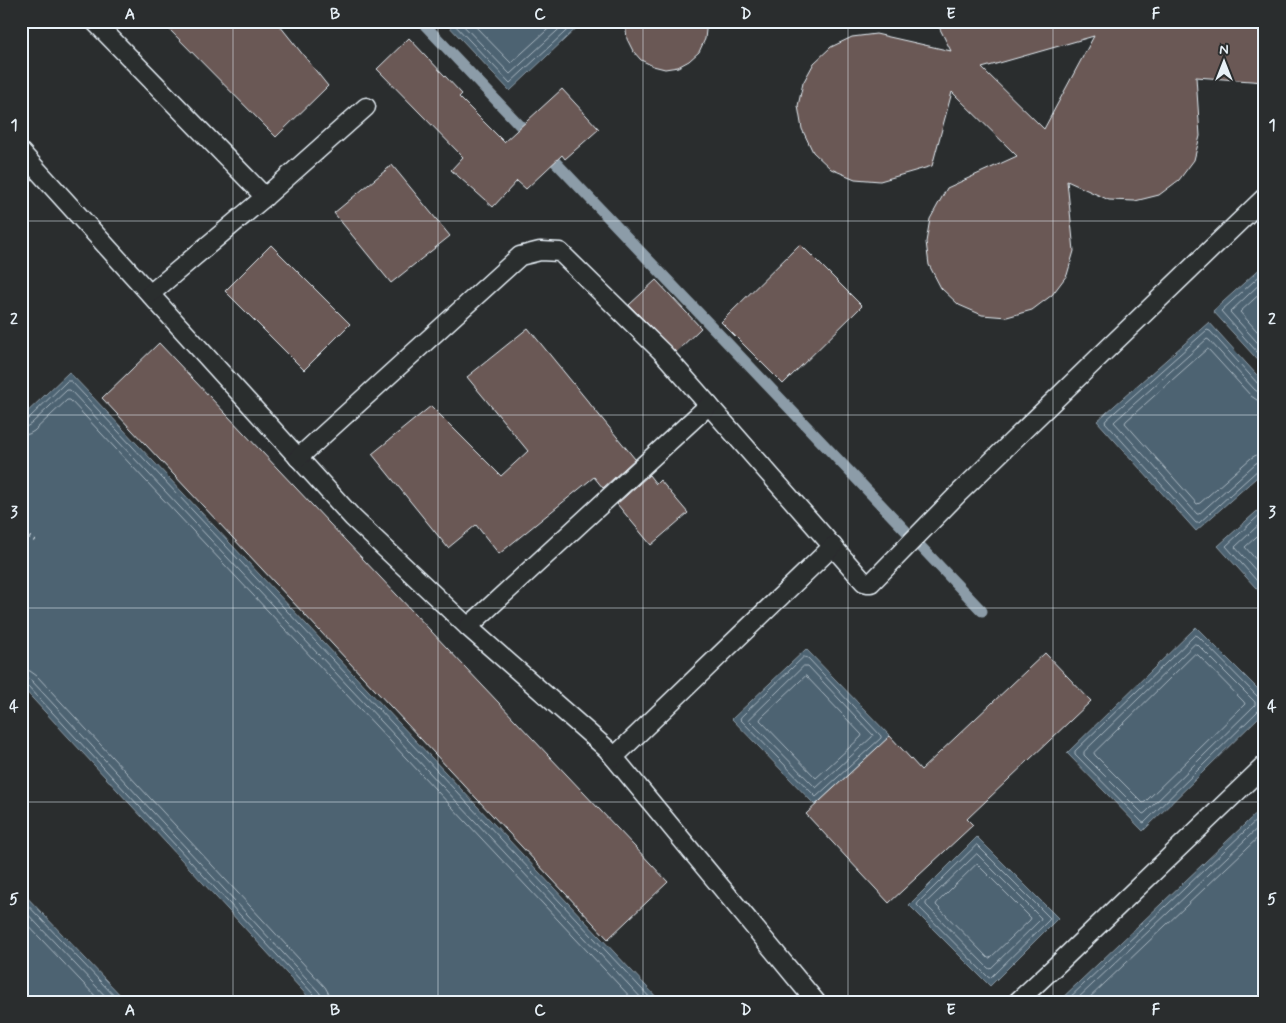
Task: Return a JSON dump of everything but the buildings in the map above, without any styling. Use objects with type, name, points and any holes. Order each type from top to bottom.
[{"type":"lane","points":[[94,21],[265,197]]},
{"type":"lane","points":[[150,294],[265,197],[366,107]]},
{"type":"lane","points":[[21,152],[353,518],[468,627],[608,749],[816,1002]]},
{"type":"lane","points":[[298,458],[520,256],[540,250],[560,252],[663,353],[864,582],[872,583],[1090,365],[1265,198]]},
{"type":"lane","points":[[468,627],[708,405]]},
{"type":"lane","points":[[614,757],[833,546]]},
{"type":"lane","points":[[1017,1002],[1265,765]]},
{"type":"path","points":[[21,532],[37,542]]},
{"type":"water","points":[[444,21],[584,21],[510,91]]},
{"type":"water","points":[[1265,264],[1265,368],[1213,311]]},
{"type":"water","points":[[1209,322],[1265,384],[1265,470],[1196,531],[1097,421]]},
{"type":"water","points":[[69,372],[661,1002],[313,1002],[21,686],[21,418]]},
{"type":"water","points":[[1265,504],[1265,598],[1218,546]]},
{"type":"water","points":[[1196,627],[1265,696],[1265,711],[1143,831],[1067,753]]},
{"type":"water","points":[[806,649],[890,736],[815,805],[732,719]]},
{"type":"water","points":[[1265,805],[1265,1002],[1058,1002]]},
{"type":"water","points":[[977,837],[1058,918],[990,986],[909,905]]},
{"type":"water","points":[[21,891],[127,1002],[21,1002]]},
{"type":"waterway","points":[[421,21],[530,136]]},
{"type":"waterway","points":[[545,151],[982,611]]}]
